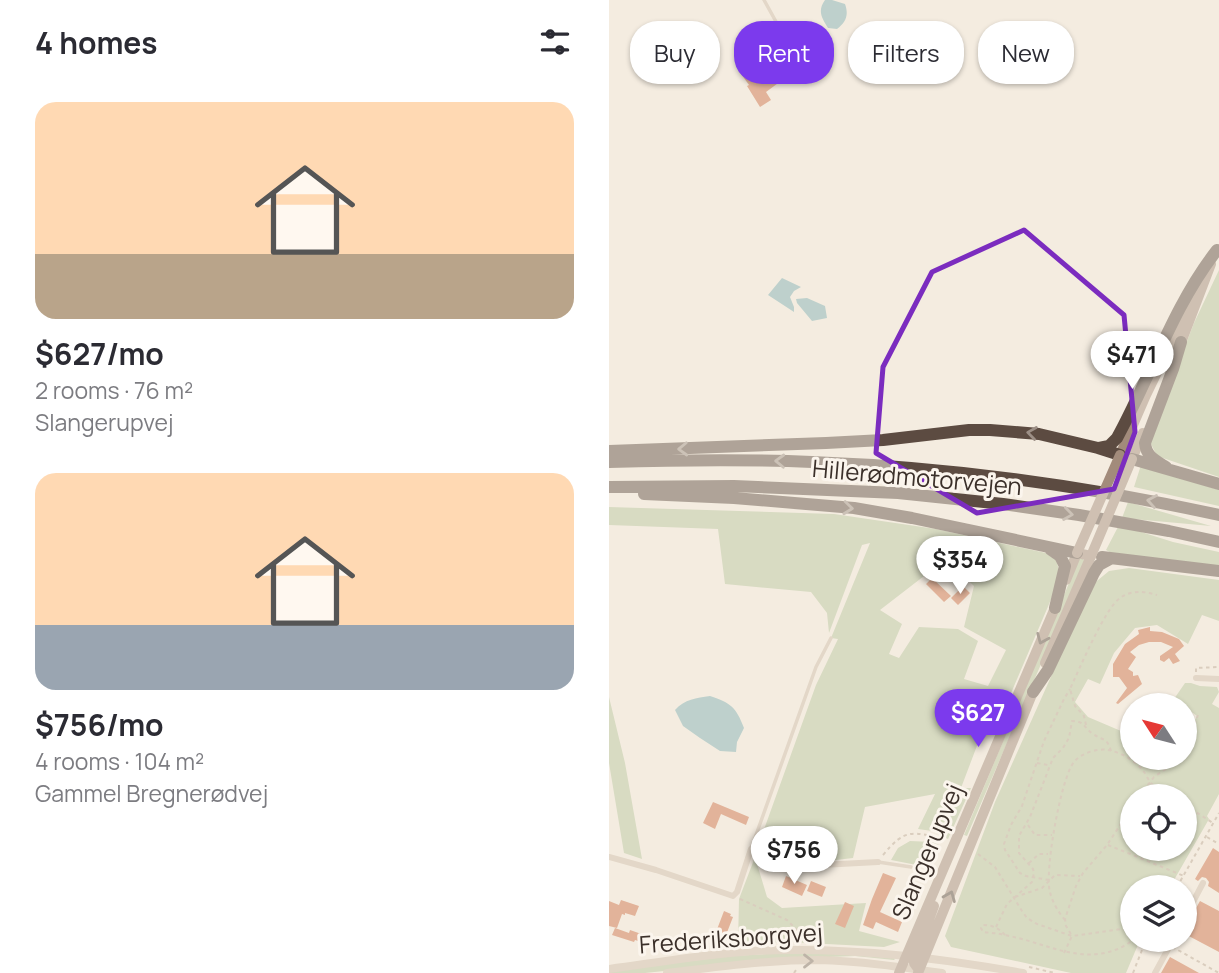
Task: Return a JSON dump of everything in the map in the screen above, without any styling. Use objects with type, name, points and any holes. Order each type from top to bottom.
[{"type":"highway","points":[[1098,447],[1109,446],[1117,438],[1193,284],[1218,248]]},
{"type":"highway","points":[[1165,467],[1150,456],[1145,443],[1181,342]]},
{"type":"highway","points":[[609,451],[860,441],[990,430],[1039,434],[1098,447],[1219,484]]},
{"type":"highway","name":"Hillerødmotorvejen","points":[[609,462],[735,460],[898,467],[1090,490],[1219,515]]},
{"type":"highway","name":"Hillerødmotorvejen","points":[[609,487],[734,486],[898,493],[1079,515],[1219,542]]},
{"type":"highway","points":[[609,487],[647,495],[734,498],[854,508],[1077,553]]},
{"type":"highway","points":[[1047,547],[1060,556],[1065,566],[1055,608]]},
{"type":"highway","points":[[1091,556],[1219,571]]},
{"type":"highway","points":[[1033,692],[1048,670],[1090,580],[1099,565],[1110,559]]},
{"type":"main road","points":[[1126,457],[1181,342],[1218,248]]},
{"type":"main road","points":[[1126,457],[1146,395],[1218,248]]},
{"type":"main road","name":"Slangerupvej","points":[[910,971],[945,867],[1077,553],[1126,457]]},
{"type":"main road","name":"Slangerupvej","points":[[910,971],[1091,556],[1126,457]]},
{"type":"main road","points":[[1077,553],[1091,556]]},
{"type":"street","points":[[1196,678],[1219,679]]},
{"type":"street","points":[[609,857],[733,896],[737,892],[751,849],[788,860],[821,864],[878,862]]},
{"type":"street","points":[[1197,894],[1203,883]]},
{"type":"street","name":"Frederiksborgvej","points":[[609,969],[742,953],[846,950],[1023,973]]},
{"type":"street","points":[[1155,973],[1166,952]]},
{"type":"street","name":"Frederiksborgvej","points":[[667,973],[791,961],[853,962],[941,973]]},
{"type":"lane","points":[[764,0],[776,21]]},
{"type":"lane","points":[[751,849],[816,667],[831,638]]},
{"type":"lane","points":[[878,862],[911,867]]},
{"type":"path","points":[[1049,880],[1020,873],[1005,850],[1004,844],[1011,825],[1022,806],[1044,741],[1113,603],[1133,592],[1157,595]]},
{"type":"path","points":[[1196,678],[1196,668],[1219,667]]},
{"type":"path","points":[[1070,689],[1075,706],[1084,716],[1086,726]]},
{"type":"path","points":[[996,927],[1007,904],[1032,882],[1033,869],[1018,848],[1019,836],[1027,824],[1052,758],[1069,738],[1072,722],[1079,721],[1092,734],[1107,741],[1111,751]]},
{"type":"path","points":[[1072,936],[1053,901],[1049,880],[1053,835],[1073,762],[1095,751],[1111,751],[1140,767],[1152,784]]},
{"type":"path","points":[[1037,763],[1049,766]]},
{"type":"path","points":[[1148,784],[1165,770]]},
{"type":"path","points":[[1197,812],[1213,823]]},
{"type":"path","points":[[1185,875],[1219,813]]},
{"type":"path","points":[[1027,824],[1035,835],[1053,835]]},
{"type":"path","points":[[1065,920],[1081,876],[1120,825]]},
{"type":"path","points":[[878,862],[896,841],[906,834],[920,833],[946,841]]},
{"type":"path","points":[[1206,836],[1219,844]]},
{"type":"path","points":[[1107,845],[1182,875]]},
{"type":"path","points":[[977,854],[995,867],[1027,918],[1037,924],[1072,936],[1120,929]]},
{"type":"path","points":[[1029,864],[1039,854],[1051,854]]},
{"type":"path","points":[[1014,898],[1042,888],[1055,875],[1081,876]]},
{"type":"path","points":[[733,896],[787,920],[797,930],[798,937]]},
{"type":"path","points":[[1005,935],[996,927],[983,925],[981,928],[983,932],[1005,935],[1064,953],[1102,954],[1120,947]]},
{"type":"path","points":[[1064,953],[1072,936]]},
{"type":"path","points":[[1133,973],[1141,952]]},
{"type":"path","points":[[1182,952],[1219,972]]},
{"type":"highlighted area","points":[[1024,230],[1124,315],[1135,432],[1114,489],[977,513],[876,453],[883,367],[932,272]]},
{"type":"green space","points":[[1219,270],[1219,477],[1157,456],[1149,440],[1194,323]]},
{"type":"green space","points":[[1141,465],[1219,490],[1219,506],[1134,487]]},
{"type":"green space","points":[[1128,502],[1211,526],[1122,518]]},
{"type":"green space","points":[[609,507],[834,514],[936,529],[1046,553],[1056,560],[1061,576],[997,726],[989,714],[961,788],[971,788],[948,839],[932,831],[918,829],[935,794],[865,807],[853,858],[819,862],[786,857],[758,846],[816,685],[838,639],[831,638],[870,543],[862,545],[829,633],[827,613],[811,592],[725,584],[718,529],[609,525]],"holes":[[[949,562],[974,586],[964,627],[1006,650],[988,686],[964,679],[978,641],[958,629],[919,627],[899,658],[889,654],[902,624],[880,610],[937,566]]]},
{"type":"green space","points":[[1119,525],[1173,542],[1219,552],[1219,568],[1115,555],[1106,550]]},
{"type":"green space","points":[[1079,559],[1085,562],[967,836],[964,835]]},
{"type":"green space","points":[[1129,568],[1219,580],[1219,621],[1202,615],[1188,644],[1157,625],[1135,628],[1114,653],[1100,684],[1088,679],[1075,702],[1088,717],[1120,731],[1120,770],[1197,770],[1197,693],[1178,693],[1185,683],[1217,687],[1219,692],[1212,704],[1219,708],[1219,794],[1197,840],[1197,784],[1120,784],[1120,861],[1185,861],[1177,875],[1120,875],[1120,952],[1135,952],[1126,973],[1071,973],[951,947],[945,936],[995,802],[1092,585],[1109,571]]},
{"type":"green space","points":[[609,697],[625,763],[642,859],[624,853],[609,763]]},
{"type":"green space","points":[[910,841],[933,842],[939,845],[927,867],[891,860],[898,848]]},
{"type":"green space","points":[[755,857],[767,897],[782,908],[866,903],[859,931],[900,942],[884,947],[788,942],[738,944],[739,899]]},
{"type":"green space","points":[[803,952],[895,959],[855,956],[778,959],[645,973],[609,973],[731,956]]},
{"type":"water","points":[[825,0],[845,4],[847,12],[843,24],[834,29],[834,21],[824,21],[821,8]]},
{"type":"water","points":[[782,278],[801,287],[790,297],[794,312],[768,295]]},
{"type":"water","points":[[807,298],[825,306],[827,318],[812,321],[796,299]]},
{"type":"water","points":[[710,696],[732,707],[741,721],[744,728],[737,742],[736,752],[720,751],[700,738],[683,726],[675,710],[687,701]]},
{"type":"building","points":[[777,84],[766,92],[771,100],[760,107],[747,86]]},
{"type":"building","points":[[932,578],[951,596],[944,602],[926,584]]},
{"type":"building","points":[[963,586],[970,593],[958,605],[951,598]]},
{"type":"building","points":[[1150,627],[1150,631],[1162,632],[1179,639],[1184,646],[1175,654],[1180,661],[1173,664],[1169,658],[1164,662],[1160,660],[1160,656],[1173,647],[1161,642],[1139,645],[1130,652],[1136,657],[1128,669],[1133,672],[1133,676],[1138,675],[1142,684],[1131,693],[1123,693],[1127,688],[1119,677],[1113,677],[1113,664],[1125,644],[1139,634],[1138,630]]},
{"type":"building","points":[[713,802],[749,817],[746,825],[721,814],[715,829],[703,823]]},
{"type":"building","points":[[1213,848],[1219,852],[1219,893],[1208,886],[1206,878],[1197,880],[1197,876]]},
{"type":"building","points":[[883,873],[896,878],[880,912],[902,922],[898,932],[876,922],[873,929],[863,925]]},
{"type":"building","points":[[786,876],[807,885],[802,896],[782,887]]},
{"type":"building","points":[[811,881],[826,887],[822,897],[807,891]]},
{"type":"building","points":[[621,900],[639,906],[635,916],[622,914],[617,928],[609,926],[609,901],[619,905]]},
{"type":"building","points":[[1200,901],[1219,911],[1219,952],[1197,940],[1197,906]]},
{"type":"building","points":[[845,902],[854,906],[845,928],[835,924]]},
{"type":"building","points":[[724,911],[733,917],[726,935],[716,932]]},
{"type":"building","points":[[615,928],[650,937],[634,942],[612,935]]},
{"type":"building","points":[[1170,957],[1199,973],[1161,973]]}]
